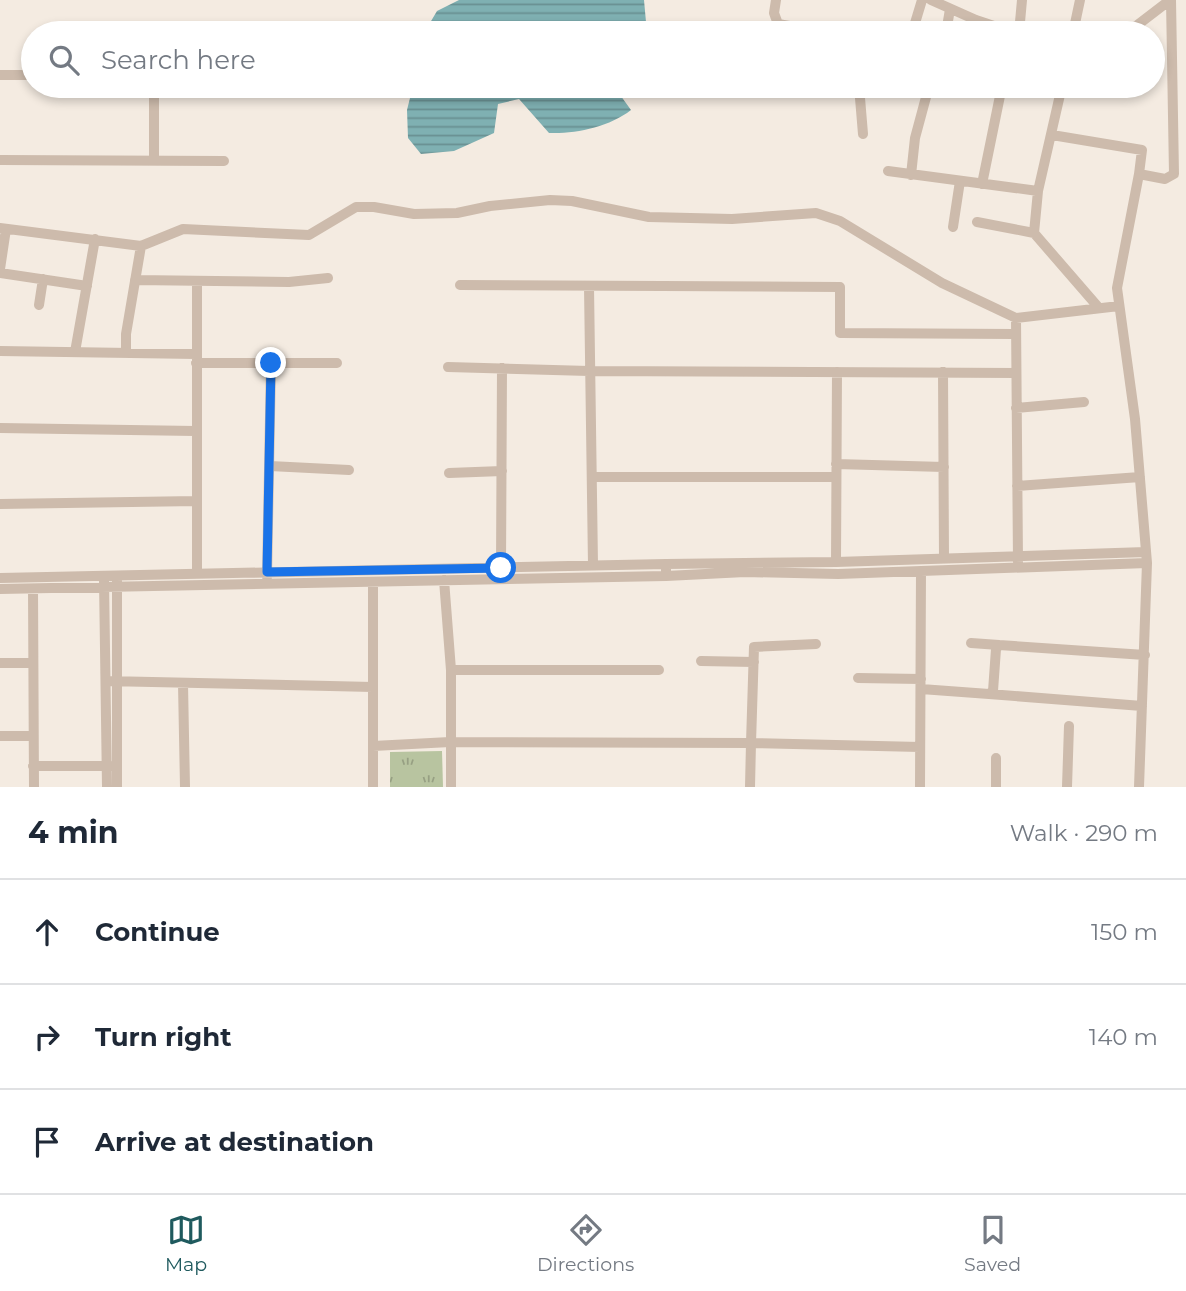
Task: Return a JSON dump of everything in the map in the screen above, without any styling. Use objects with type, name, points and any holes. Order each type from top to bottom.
[{"type":"street","points":[[776,0],[774,13],[777,21]]},
{"type":"street","points":[[916,21],[922,0]]},
{"type":"street","points":[[931,0],[979,21]]},
{"type":"street","points":[[1016,21],[1022,0]]},
{"type":"street","points":[[1076,21],[1080,0]]},
{"type":"street","points":[[1141,21],[1165,1]]},
{"type":"street","points":[[1139,174],[1165,178],[1174,174],[1165,1]]},
{"type":"street","points":[[948,21],[950,9]]},
{"type":"street","points":[[0,75],[21,75]]},
{"type":"street","points":[[153,98],[153,160]]},
{"type":"street","points":[[860,98],[863,134]]},
{"type":"street","points":[[911,174],[915,138],[926,98]]},
{"type":"street","points":[[982,184],[999,98]]},
{"type":"street","points":[[1034,233],[1038,191],[1060,98]]},
{"type":"street","points":[[1052,135],[1142,150],[1117,288],[1135,419],[1147,557],[1139,787]]},
{"type":"street","points":[[0,160],[224,161]]},
{"type":"street","points":[[888,172],[1038,191]]},
{"type":"street","points":[[953,227],[960,181]]},
{"type":"street","points":[[87,286],[0,271],[3,229],[141,246],[183,229],[309,235],[356,207],[374,207],[414,214],[457,213],[490,206],[550,200],[572,201],[649,216],[732,219],[816,213],[840,221],[942,283],[1016,318],[1119,306]]},
{"type":"street","points":[[977,222],[1034,233],[1099,308]]},
{"type":"street","points":[[75,352],[95,239]]},
{"type":"street","points":[[127,353],[127,334],[141,246]]},
{"type":"street","points":[[135,281],[289,282],[328,278]]},
{"type":"street","points":[[39,305],[43,279]]},
{"type":"street","points":[[197,281],[197,573]]},
{"type":"street","points":[[460,285],[840,287],[840,333],[1014,334]]},
{"type":"street","points":[[589,286],[593,565]]},
{"type":"street","points":[[1016,318],[1014,334],[1018,568]]},
{"type":"street","points":[[0,351],[127,353],[271,363],[337,363]]},
{"type":"street","points":[[267,584],[271,363]]},
{"type":"street","points":[[448,367],[589,371],[1016,373]]},
{"type":"street","points":[[501,568],[502,368]]},
{"type":"street","points":[[836,562],[837,372]]},
{"type":"street","points":[[943,373],[944,558]]},
{"type":"street","points":[[1016,408],[1084,402]]},
{"type":"street","points":[[0,428],[195,431]]},
{"type":"street","points":[[836,464],[944,467]]},
{"type":"street","points":[[270,466],[349,470]]},
{"type":"street","points":[[449,473],[502,471]]},
{"type":"street","points":[[593,477],[836,477]]},
{"type":"street","points":[[1017,486],[1139,477]]},
{"type":"street","points":[[0,504],[197,501]]},
{"type":"street","points":[[0,589],[666,576],[836,562],[1018,555],[1147,557]]},
{"type":"street","points":[[0,578],[666,564],[838,575],[1018,568],[1147,557]]},
{"type":"street","points":[[666,564],[666,576]]},
{"type":"street","points":[[920,787],[921,571]]},
{"type":"street","points":[[104,574],[111,682],[112,766],[117,787]]},
{"type":"street","points":[[111,682],[117,574]]},
{"type":"street","points":[[444,580],[451,670],[451,787]]},
{"type":"street","points":[[373,582],[373,787]]},
{"type":"street","points":[[33,589],[33,787]]},
{"type":"street","points":[[971,643],[1144,655]]},
{"type":"street","points":[[750,787],[754,647],[816,644]]},
{"type":"street","points":[[989,694],[993,691],[996,649],[999,645]]},
{"type":"street","points":[[701,661],[754,662]]},
{"type":"street","points":[[0,663],[33,663]]},
{"type":"street","points":[[451,670],[659,670]]},
{"type":"street","points":[[858,678],[989,694],[1142,706]]},
{"type":"street","points":[[111,682],[373,687]]},
{"type":"street","points":[[183,684],[185,787]]},
{"type":"street","points":[[1068,787],[1069,726]]},
{"type":"street","points":[[0,736],[33,736]]},
{"type":"street","points":[[373,746],[450,742],[751,743],[920,747]]},
{"type":"street","points":[[996,758],[996,787]]},
{"type":"street","points":[[33,766],[112,766]]},
{"type":"street","points":[[107,787],[112,766]]},
{"type":"green space","points":[[442,751],[443,787],[390,787],[390,752]]},
{"type":"water","points":[[459,0],[644,0],[646,21],[431,21],[437,11]]},
{"type":"water","points":[[410,98],[622,98],[631,110],[613,121],[592,128],[549,133],[519,99],[498,104],[494,133],[454,151],[421,154],[408,138],[407,110]]},
{"type":"route","points":[[271,363],[267,572],[501,568]]}]
